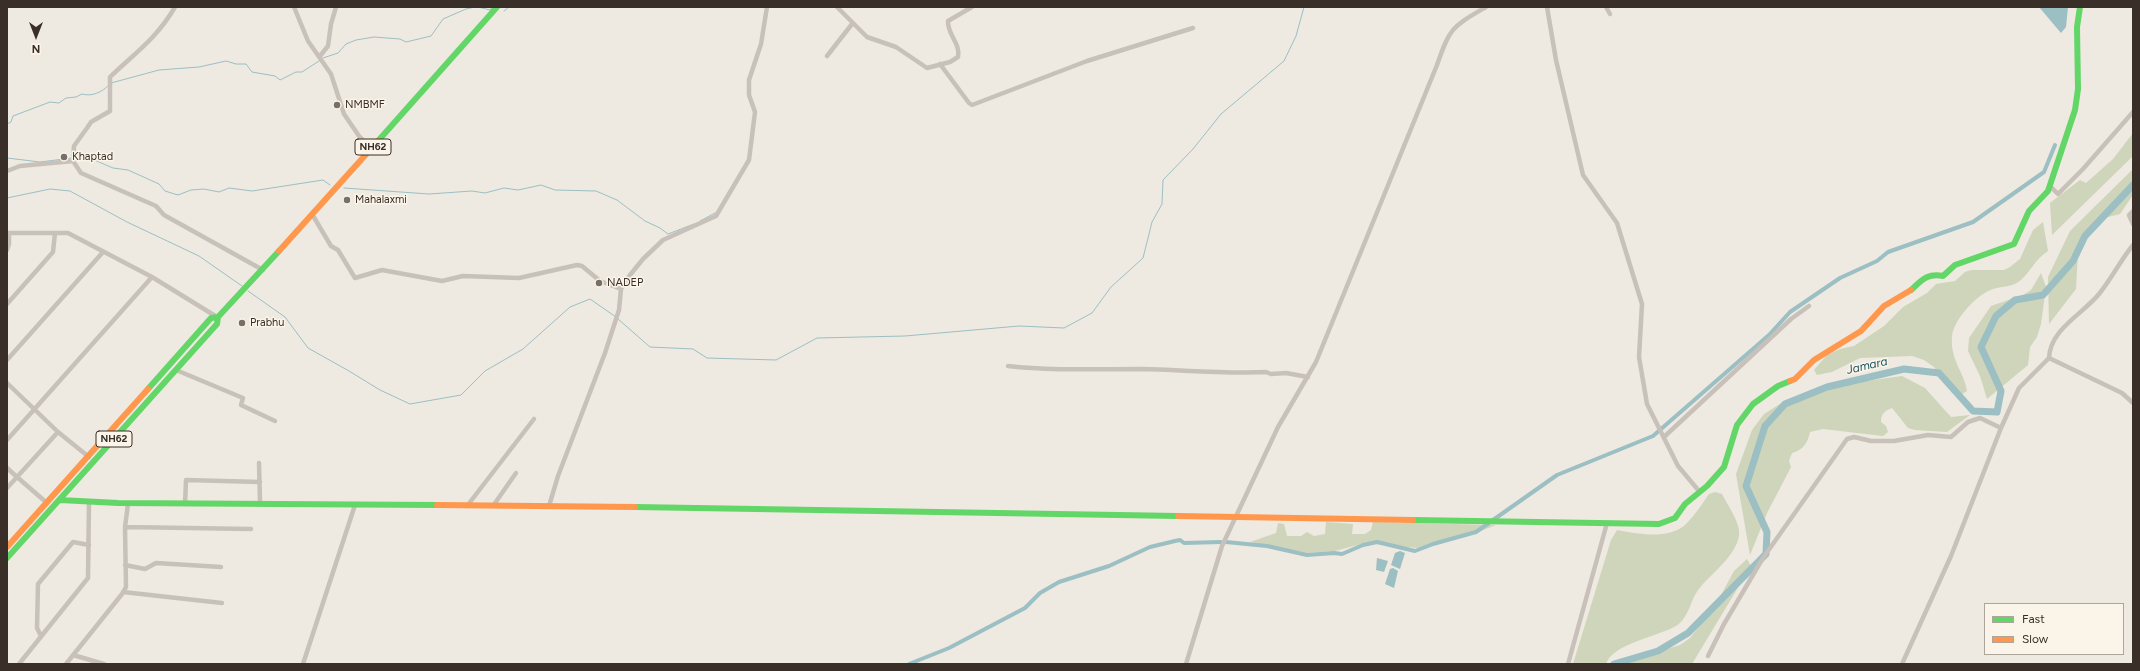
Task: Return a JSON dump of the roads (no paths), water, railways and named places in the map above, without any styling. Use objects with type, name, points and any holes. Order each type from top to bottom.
[{"type":"street","points":[[175,7],[167,22],[152,39],[110,77],[110,111],[91,122],[74,146],[74,158],[81,172],[156,206],[164,215],[262,270]]},
{"type":"street","points":[[294,7],[308,40],[331,74],[344,114],[359,136],[371,148]]},
{"type":"street","points":[[321,58],[328,46],[331,24],[336,7]]},
{"type":"street","name":"NH62","points":[[7,558],[217,324],[218,318],[497,7]]},
{"type":"street","points":[[550,506],[558,476],[605,353],[619,310],[621,289],[630,274],[663,240],[716,216],[749,160],[754,112],[749,95],[749,80],[761,44],[767,7]]},
{"type":"street","points":[[837,7],[852,24],[867,37],[896,47],[927,68],[958,57],[960,51],[948,26],[948,21],[972,7]]},
{"type":"street","points":[[1186,664],[1222,546],[1278,427],[1319,355],[1437,65],[1446,36],[1456,24],[1486,7]]},
{"type":"street","points":[[1547,7],[1556,60],[1583,175],[1617,223],[1642,304],[1639,357],[1647,404],[1682,472],[1699,491]]},
{"type":"street","points":[[1606,7],[1610,14]]},
{"type":"street","points":[[60,500],[128,504],[260,502],[283,504],[550,506],[1659,524],[1675,518],[1685,504],[1724,467],[1736,425],[1753,404],[1778,386],[1795,379],[1814,360],[1861,331],[1884,306],[1907,294],[1923,279],[1933,274],[1943,276],[1955,265],[2014,244],[2029,211],[2048,191],[2075,110],[2078,89],[2077,27],[2080,7]]},
{"type":"street","points":[[827,56],[852,24]]},
{"type":"street","points":[[940,64],[972,105],[1087,61],[1193,28]]},
{"type":"street","points":[[2050,186],[2058,194],[2083,169],[2133,112]]},
{"type":"street","points":[[7,171],[20,166],[74,158]]},
{"type":"street","points":[[2133,211],[2129,216],[2133,224]]},
{"type":"street","points":[[312,214],[331,246],[338,250],[355,278],[382,270],[442,281],[463,276],[519,278],[577,265],[582,266],[600,282],[621,289]]},
{"type":"street","points":[[7,250],[9,244],[8,233],[68,233],[152,277],[218,318]]},
{"type":"street","points":[[7,304],[53,252],[55,233]]},
{"type":"street","points":[[1902,664],[1951,556],[2001,428],[2019,388],[2050,358],[2050,347],[2064,328],[2096,298],[2133,245]]},
{"type":"street","points":[[7,360],[104,252]]},
{"type":"street","points":[[7,440],[152,277]]},
{"type":"street","points":[[1664,437],[1791,319],[1809,306]]},
{"type":"street","name":"NH62","points":[[7,547],[89,457],[211,318],[218,318]]},
{"type":"street","points":[[2050,358],[2122,393],[2133,403]]},
{"type":"street","points":[[1008,366],[1028,368],[1186,370],[1235,374],[1266,372],[1271,374],[1286,373],[1308,376]]},
{"type":"street","points":[[176,370],[243,398],[241,405],[274,421]]},
{"type":"street","points":[[7,383],[58,432],[89,457]]},
{"type":"street","points":[[1708,656],[1724,624],[1763,558],[1847,439],[1854,437],[1871,441],[1894,441],[1928,435],[1951,437],[1968,422],[1980,418],[2001,428]]},
{"type":"street","points":[[467,506],[534,419]]},
{"type":"street","points":[[7,488],[58,432]]},
{"type":"street","points":[[260,463],[260,502]]},
{"type":"street","points":[[7,468],[47,503]]},
{"type":"street","points":[[493,506],[516,473]]},
{"type":"street","points":[[185,504],[186,480],[260,482]]},
{"type":"street","points":[[19,664],[88,578],[89,502]]},
{"type":"street","points":[[66,664],[126,587],[126,527],[128,504]]},
{"type":"street","points":[[303,664],[354,505]]},
{"type":"street","points":[[1568,664],[1607,523]]},
{"type":"street","points":[[126,527],[252,529]]},
{"type":"street","points":[[41,636],[37,628],[38,584],[73,542],[88,545]]},
{"type":"street","points":[[126,566],[144,569],[156,563],[221,567]]},
{"type":"street","points":[[123,592],[222,603]]},
{"type":"street","points":[[73,655],[104,664]]},
{"type":"water","points":[[2039,7],[2068,7],[2066,27],[2061,33]]},
{"type":"water","points":[[1400,551],[1405,553],[1400,569],[1391,565],[1395,553]]},
{"type":"water","points":[[1377,558],[1388,561],[1384,572],[1376,570]]},
{"type":"water","points":[[1393,568],[1398,571],[1394,588],[1385,584],[1390,569]]},
{"type":"waterway","points":[[323,58],[338,53],[346,44],[356,40],[374,37],[400,39],[406,42],[431,36],[443,19],[466,9],[475,7]]},
{"type":"waterway","points":[[478,7],[490,10],[492,7]]},
{"type":"waterway","points":[[504,11],[509,7]]},
{"type":"waterway","points":[[618,319],[650,347],[693,349],[707,358],[776,360],[817,338],[905,336],[1019,326],[1064,328],[1092,313],[1111,287],[1143,258],[1152,222],[1162,204],[1163,180],[1193,149],[1221,114],[1284,61],[1296,36],[1304,7]]},
{"type":"waterway","points":[[111,83],[159,70],[199,67],[226,61],[236,64],[246,64],[252,72],[275,76],[280,80],[296,72],[302,72],[319,61]]},
{"type":"waterway","points":[[7,124],[11,122],[13,116],[50,102],[59,103],[66,98],[76,97],[82,94],[89,95],[97,93],[109,85]]},
{"type":"waterway","points":[[1226,542],[1267,546],[1307,555],[1334,553],[1342,554],[1363,545],[1377,542],[1415,551],[1433,544],[1476,532],[1557,475],[1653,436],[1769,335],[1790,312],[1840,278],[1877,261],[1888,252],[1973,222],[2044,172],[2055,145]]},
{"type":"waterway","points":[[75,158],[85,156],[113,168],[128,170],[159,184],[165,191],[178,195],[191,190],[204,189],[219,192],[229,188],[252,191],[323,180],[330,185]]},
{"type":"waterway","points":[[7,158],[40,162],[72,158]]},
{"type":"waterway","points":[[344,188],[429,194],[472,191],[485,193],[504,188],[518,190],[541,185],[555,190],[596,191],[617,200],[645,221],[660,228],[668,234],[694,224]]},
{"type":"waterway","name":"Jamara","points":[[1614,664],[1658,651],[1688,633],[1766,554],[1767,532],[1746,486],[1765,426],[1785,404],[1827,387],[1904,369],[1939,373],[1973,411],[1997,412],[2001,391],[1981,347],[1996,316],[2015,300],[2043,295],[2073,261],[2085,236],[2133,185]]},
{"type":"waterway","points":[[7,198],[50,189],[70,191],[127,222],[199,256],[242,286]]},
{"type":"waterway","points":[[700,221],[715,213]]},
{"type":"waterway","points":[[248,291],[285,317],[308,348],[380,390],[410,404],[461,395],[485,371],[523,349],[570,307],[590,299],[616,317]]},
{"type":"waterway","points":[[909,664],[949,648],[1025,608],[1040,593],[1059,582],[1109,566],[1150,547],[1180,540],[1184,543],[1221,542]]},
{"type":"place","name":"NMBMF","points":[[337,105]]},
{"type":"place","name":"Khaptad","points":[[64,157]]},
{"type":"place","name":"Mahalaxmi","points":[[347,200]]},
{"type":"place","name":"NADEP","points":[[599,283]]},
{"type":"place","name":"Prabhu","points":[[242,323]]}]
